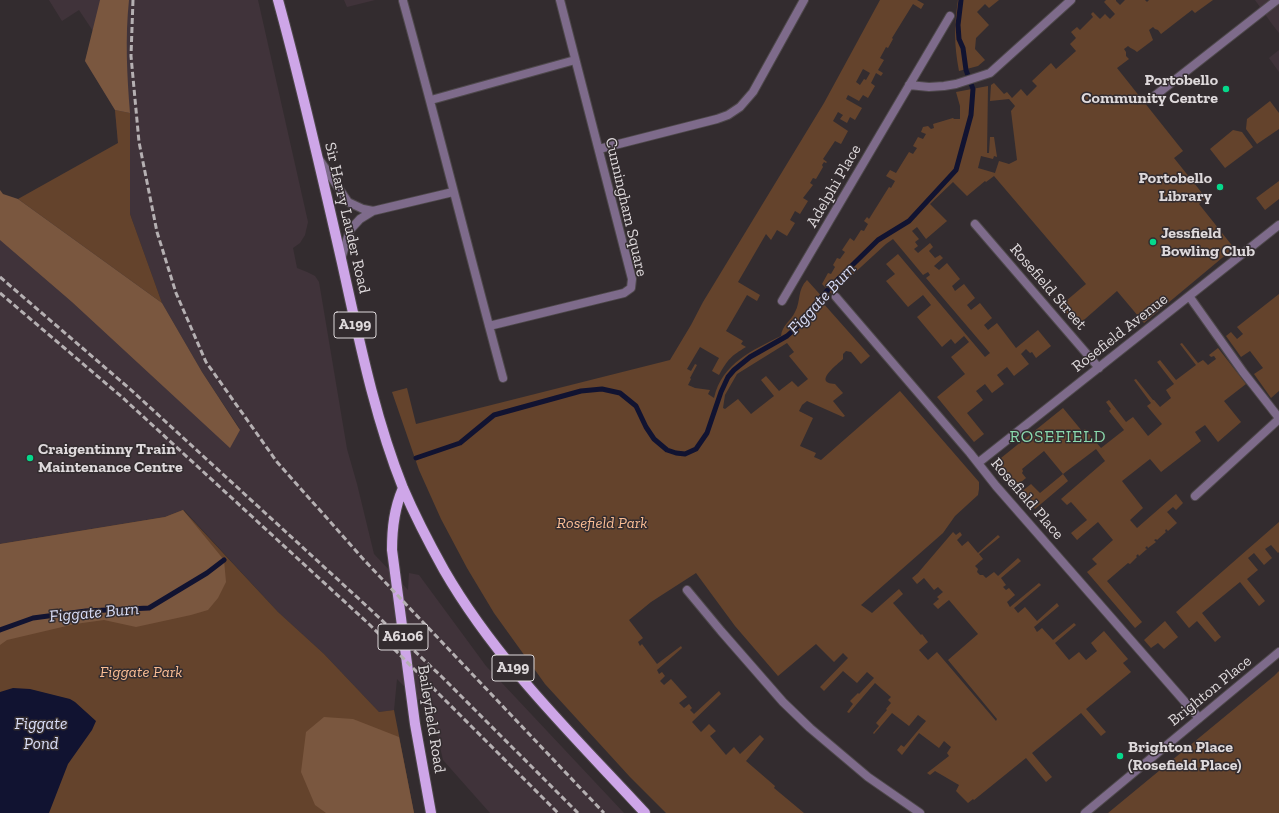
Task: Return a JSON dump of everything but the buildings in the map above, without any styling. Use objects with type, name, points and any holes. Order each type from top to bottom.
[{"type":"main road","name":"Sir Harry Lauder Road","points":[[278,0],[319,158],[364,366],[377,412],[403,488],[423,531],[452,583],[477,620],[540,700],[645,813]]},
{"type":"main road","name":"Baileyfield Road","points":[[403,488],[395,511],[392,530],[392,550],[415,724],[431,813]]},
{"type":"street","name":"Cunningham Square","points":[[489,326],[624,293],[631,288],[632,279],[560,0]]},
{"type":"street","points":[[599,149],[716,119],[728,115],[740,107],[752,92],[804,0]]},
{"type":"street","points":[[909,85],[929,87],[956,84],[990,73],[1071,0]]},
{"type":"street","points":[[1152,98],[1277,0]]},
{"type":"street","points":[[404,1],[503,378]]},
{"type":"street","name":"Adelphi Place","points":[[782,301],[950,16]]},
{"type":"street","points":[[430,100],[575,60]]},
{"type":"street","points":[[319,158],[348,202],[363,209],[373,211]]},
{"type":"street","points":[[341,260],[350,230],[360,219],[373,211],[453,192]]},
{"type":"street","name":"Rosefield Street","points":[[975,224],[1099,368]]},
{"type":"street","name":"Rosefield Avenue","points":[[978,463],[1279,225]]},
{"type":"street","points":[[1189,296],[1243,372],[1279,418],[1195,496]]},
{"type":"street","name":"Rosefield Place","points":[[836,297],[1199,718]]},
{"type":"street","points":[[687,590],[782,702],[868,777],[920,813]]},
{"type":"street","name":"Brighton Place","points":[[1085,813],[1279,652]]},
{"type":"shaded area","points":[[49,0],[258,0],[308,222],[305,235],[300,243],[293,248],[297,268],[315,276],[319,282],[347,449],[374,554],[408,590],[409,573],[419,575],[486,666],[624,813],[490,813],[443,760],[433,716],[397,679],[394,710],[379,712],[324,654],[278,612],[184,510],[165,517],[0,544],[0,219],[240,429],[202,372],[162,303],[130,214],[118,143],[115,110],[85,61],[93,31],[79,10],[62,21]]},
{"type":"shaded area","points":[[100,0],[129,0],[127,56],[130,113],[115,110],[85,61]]},
{"type":"shaded area","points":[[344,0],[375,0],[347,7]]},
{"type":"shaded area","points":[[1255,0],[1279,0],[1279,33],[1272,24]]},
{"type":"shaded area","points":[[1279,50],[1279,72],[1269,58]]},
{"type":"shaded area","points":[[0,190],[3,194],[18,199],[162,303],[202,372],[240,430],[230,448],[72,302],[0,240]]},
{"type":"shaded area","points":[[183,510],[224,560],[226,582],[218,598],[208,610],[136,627],[104,620],[75,624],[7,640],[0,645],[0,544],[165,517]]},
{"type":"shaded area","points":[[324,717],[353,719],[399,737],[414,813],[326,813],[315,805],[301,772],[306,732]]},
{"type":"green space","name":"Rosefield Park","points":[[880,0],[917,0],[924,4],[921,9],[913,4],[892,38],[893,39],[888,48],[886,47],[880,58],[884,60],[878,70],[883,73],[881,76],[876,73],[871,83],[875,86],[868,98],[863,95],[859,101],[848,95],[846,99],[862,108],[855,120],[850,117],[847,123],[840,119],[843,115],[838,112],[833,121],[848,131],[841,144],[835,141],[823,159],[827,162],[824,162],[822,165],[823,167],[816,179],[813,178],[810,183],[813,185],[803,198],[808,201],[800,214],[795,211],[790,220],[795,223],[787,236],[777,230],[771,240],[766,234],[738,282],[760,295],[757,301],[747,295],[726,331],[743,341],[741,344],[746,347],[730,358],[719,375],[712,371],[719,358],[700,347],[687,369],[691,371],[695,364],[697,365],[688,385],[695,388],[710,390],[708,394],[714,398],[718,386],[731,367],[740,359],[781,336],[783,329],[797,308],[800,292],[807,280],[825,300],[823,303],[870,356],[861,364],[851,352],[846,351],[843,354],[843,359],[828,373],[826,377],[826,380],[829,383],[835,384],[843,393],[833,401],[845,416],[843,417],[807,401],[802,405],[799,411],[813,418],[800,446],[816,453],[814,457],[821,460],[900,391],[979,482],[978,495],[955,516],[943,533],[861,605],[872,613],[899,589],[903,594],[893,603],[928,642],[919,650],[928,660],[937,652],[996,721],[997,719],[948,660],[978,634],[949,600],[938,609],[933,604],[939,599],[937,597],[943,592],[938,587],[934,590],[924,578],[917,584],[912,578],[953,532],[956,535],[960,532],[962,535],[957,540],[962,546],[968,541],[978,553],[998,535],[1000,537],[979,554],[983,559],[975,566],[978,569],[977,572],[986,578],[994,572],[998,576],[1018,558],[1021,561],[1001,578],[1006,585],[1003,587],[1006,590],[1009,588],[1015,595],[1007,602],[1010,607],[1039,583],[1041,585],[1014,608],[1018,613],[1025,607],[1037,621],[1057,603],[1059,606],[1034,627],[1037,632],[1042,628],[1053,640],[1074,623],[1076,625],[1055,643],[1069,660],[1079,652],[1086,660],[1097,651],[1091,643],[1104,631],[1128,659],[1123,663],[1131,672],[1086,709],[1106,732],[1101,736],[1081,713],[1032,753],[1052,777],[1046,782],[1026,758],[974,800],[973,799],[968,803],[956,791],[959,785],[935,771],[930,775],[927,773],[949,756],[947,753],[951,747],[944,741],[939,748],[919,733],[902,755],[897,750],[901,745],[904,747],[926,721],[918,715],[909,726],[892,713],[874,734],[873,733],[879,726],[876,723],[887,710],[886,709],[891,703],[888,700],[891,697],[875,683],[849,713],[847,712],[853,704],[850,701],[874,678],[867,672],[857,683],[843,671],[824,691],[820,687],[848,658],[843,653],[834,662],[816,644],[778,676],[735,626],[696,573],[651,602],[629,620],[643,638],[638,642],[640,646],[642,644],[657,664],[681,646],[682,648],[657,670],[659,674],[662,672],[665,676],[660,681],[664,685],[671,679],[687,697],[679,703],[684,708],[689,704],[692,708],[690,710],[694,714],[719,691],[721,694],[692,722],[701,732],[709,724],[716,731],[710,736],[726,755],[734,747],[740,754],[760,735],[764,739],[746,761],[775,786],[774,788],[804,813],[666,813],[630,777],[545,684],[494,613],[467,568],[441,519],[419,470],[392,392],[407,388],[416,424],[670,360],[703,302],[824,103]],"holes":[[[863,69],[870,73],[866,80],[864,79],[860,85],[856,82]],[[787,343],[794,352],[789,356],[808,379],[798,387],[792,381],[779,391],[766,376],[761,380],[774,396],[751,414],[738,399],[725,409],[723,408],[725,395],[737,374]]]},
{"type":"green space","points":[[958,0],[999,0],[989,8],[985,4],[977,12],[989,25],[976,38],[975,49],[985,60],[978,66],[959,71],[955,36]]},
{"type":"green space","points":[[1106,0],[1116,0],[1120,5],[1125,0],[1145,0],[1147,2],[1149,0],[1213,0],[1195,13],[1192,10],[1161,34],[1153,27],[1149,30],[1153,40],[1137,52],[1128,46],[1124,49],[1126,56],[1129,59],[1117,68],[1183,151],[1174,158],[1206,198],[1199,204],[1234,248],[1144,323],[1117,291],[1077,326],[1060,306],[1086,284],[994,176],[986,182],[985,181],[967,196],[953,182],[930,204],[947,221],[926,239],[917,227],[912,231],[919,239],[915,242],[918,246],[914,249],[918,253],[930,243],[933,247],[929,251],[935,258],[940,255],[943,258],[934,266],[939,270],[947,263],[960,279],[952,286],[955,291],[964,284],[975,298],[967,305],[971,310],[980,303],[992,318],[984,325],[988,330],[997,323],[1016,348],[1038,330],[1051,346],[1036,358],[1032,352],[1030,353],[1026,349],[1021,354],[1029,364],[1014,376],[1007,367],[997,375],[1004,384],[992,393],[985,384],[976,391],[983,400],[967,413],[984,434],[974,442],[937,397],[965,374],[951,357],[969,342],[964,336],[955,344],[951,339],[942,347],[917,317],[931,305],[923,295],[908,307],[886,281],[895,274],[886,264],[898,254],[985,357],[990,353],[926,278],[930,275],[928,272],[923,275],[893,239],[837,289],[834,296],[822,284],[828,273],[831,274],[835,267],[833,265],[837,258],[840,259],[845,252],[842,250],[850,238],[854,241],[861,230],[864,231],[868,224],[864,221],[867,217],[869,219],[889,187],[891,188],[895,181],[886,176],[890,170],[896,173],[909,152],[913,154],[917,148],[913,146],[918,137],[923,139],[926,134],[921,132],[923,127],[928,126],[931,129],[934,128],[933,124],[953,118],[960,119],[960,106],[956,92],[988,86],[987,153],[989,153],[990,137],[994,137],[997,157],[994,156],[993,159],[981,156],[978,168],[995,173],[999,161],[1009,164],[1017,160],[1011,111],[1015,106],[1009,99],[990,101],[991,85],[994,83],[1004,94],[1007,92],[1012,98],[1021,89],[1027,96],[1037,86],[1032,81],[1051,63],[1056,69],[1076,51],[1070,44],[1076,38],[1071,32],[1077,27],[1080,30],[1093,17],[1091,14],[1093,12],[1100,19],[1105,14],[1110,19],[1115,14],[1104,2]]},
{"type":"green space","points":[[1270,101],[1279,113],[1279,129],[1257,144],[1246,129],[1247,119]]},
{"type":"green space","points":[[115,110],[130,113],[130,214],[162,303],[18,199],[118,143]]},
{"type":"green space","points":[[1233,130],[1242,132],[1253,147],[1225,168],[1210,149]]},
{"type":"green space","points":[[1279,181],[1279,199],[1265,210],[1256,198]]},
{"type":"green space","points":[[1279,294],[1279,391],[1271,398],[1254,374],[1263,368],[1250,351],[1241,357],[1226,336],[1231,332],[1237,339],[1243,334],[1237,327]]},
{"type":"green space","points":[[1182,343],[1198,363],[1203,360],[1208,365],[1216,359],[1214,356],[1211,357],[1209,355],[1218,348],[1246,384],[1224,401],[1241,422],[1218,442],[1205,425],[1195,432],[1201,441],[1161,472],[1150,459],[1122,481],[1143,508],[1130,520],[1137,528],[1176,494],[1183,503],[1176,510],[1173,507],[1167,512],[1177,523],[1168,531],[1166,529],[1166,532],[1157,540],[1154,540],[1156,542],[1148,548],[1147,546],[1145,548],[1147,549],[1139,556],[1138,554],[1130,564],[1128,563],[1107,581],[1142,622],[1135,628],[1087,572],[1097,564],[1092,559],[1113,540],[1098,522],[1077,540],[1071,533],[1087,520],[1071,502],[1067,505],[1061,499],[1105,461],[1096,449],[1063,474],[1044,451],[1022,469],[1022,473],[1026,478],[1016,486],[996,462],[1063,408],[1082,431],[1085,429],[1101,448],[1124,430],[1109,411],[1111,409],[1106,402],[1109,400],[1126,422],[1133,417],[1148,436],[1162,424],[1147,406],[1151,403],[1134,380],[1136,379],[1160,407],[1171,398],[1166,390],[1174,384],[1157,362],[1160,360],[1176,380],[1196,365],[1180,344]]},
{"type":"green space","points":[[1063,474],[1068,481],[1035,509],[1021,492],[1031,484],[1040,493]]},
{"type":"green space","name":"Figgate Park","points":[[183,510],[278,612],[324,654],[379,712],[394,710],[414,813],[0,813],[0,544],[165,517]]},
{"type":"green space","points":[[1279,522],[1279,552],[1278,553],[1271,545],[1265,549],[1272,558],[1264,565],[1254,553],[1248,558],[1258,570],[1247,579],[1265,601],[1259,606],[1240,582],[1202,613],[1221,637],[1215,642],[1197,621],[1189,628],[1176,612]]},
{"type":"green space","points":[[1165,621],[1178,637],[1164,649],[1158,643],[1151,648],[1144,640]]},
{"type":"green space","points":[[1279,671],[1279,813],[1108,813],[1274,676]]},
{"type":"water","name":"Figgate Pond","points":[[13,688],[30,689],[70,699],[96,721],[92,730],[68,764],[49,813],[0,813],[0,692]]},
{"type":"waterway","name":"Figgate Burn","points":[[416,458],[460,443],[494,415],[581,391],[602,389],[620,393],[636,406],[646,427],[654,439],[667,450],[685,454],[696,449],[707,433],[721,392],[728,377],[734,370],[750,357],[787,336],[807,318],[815,304],[834,283],[878,240],[909,221],[956,170],[971,115],[973,89],[966,70],[963,48],[959,39],[958,25],[961,0]]},
{"type":"waterway","name":"Figgate Burn","points":[[0,630],[33,618],[86,611],[149,608],[207,573],[224,560]]},
{"type":"railway","points":[[133,0],[131,56],[139,142],[157,232],[176,293],[206,362],[277,462],[365,561],[604,813]]},
{"type":"railway","points":[[0,277],[130,389],[371,610],[441,676],[578,813]]},
{"type":"railway","points":[[0,293],[123,398],[370,625],[558,813]]},
{"type":"place","name":"Portobello Community Centre","points":[[1226,89]]},
{"type":"place","name":"Portobello Library","points":[[1220,187]]},
{"type":"place","name":"Jessfield Bowling Club","points":[[1153,242]]},
{"type":"place","name":"Craigentinny Train Maintenance Centre","points":[[30,458]]},
{"type":"place","name":"Brighton Place (Rosefield Place)","points":[[1120,756]]},
{"type":"district","name":"ROSEFIELD","points":[[1058,437]]}]
